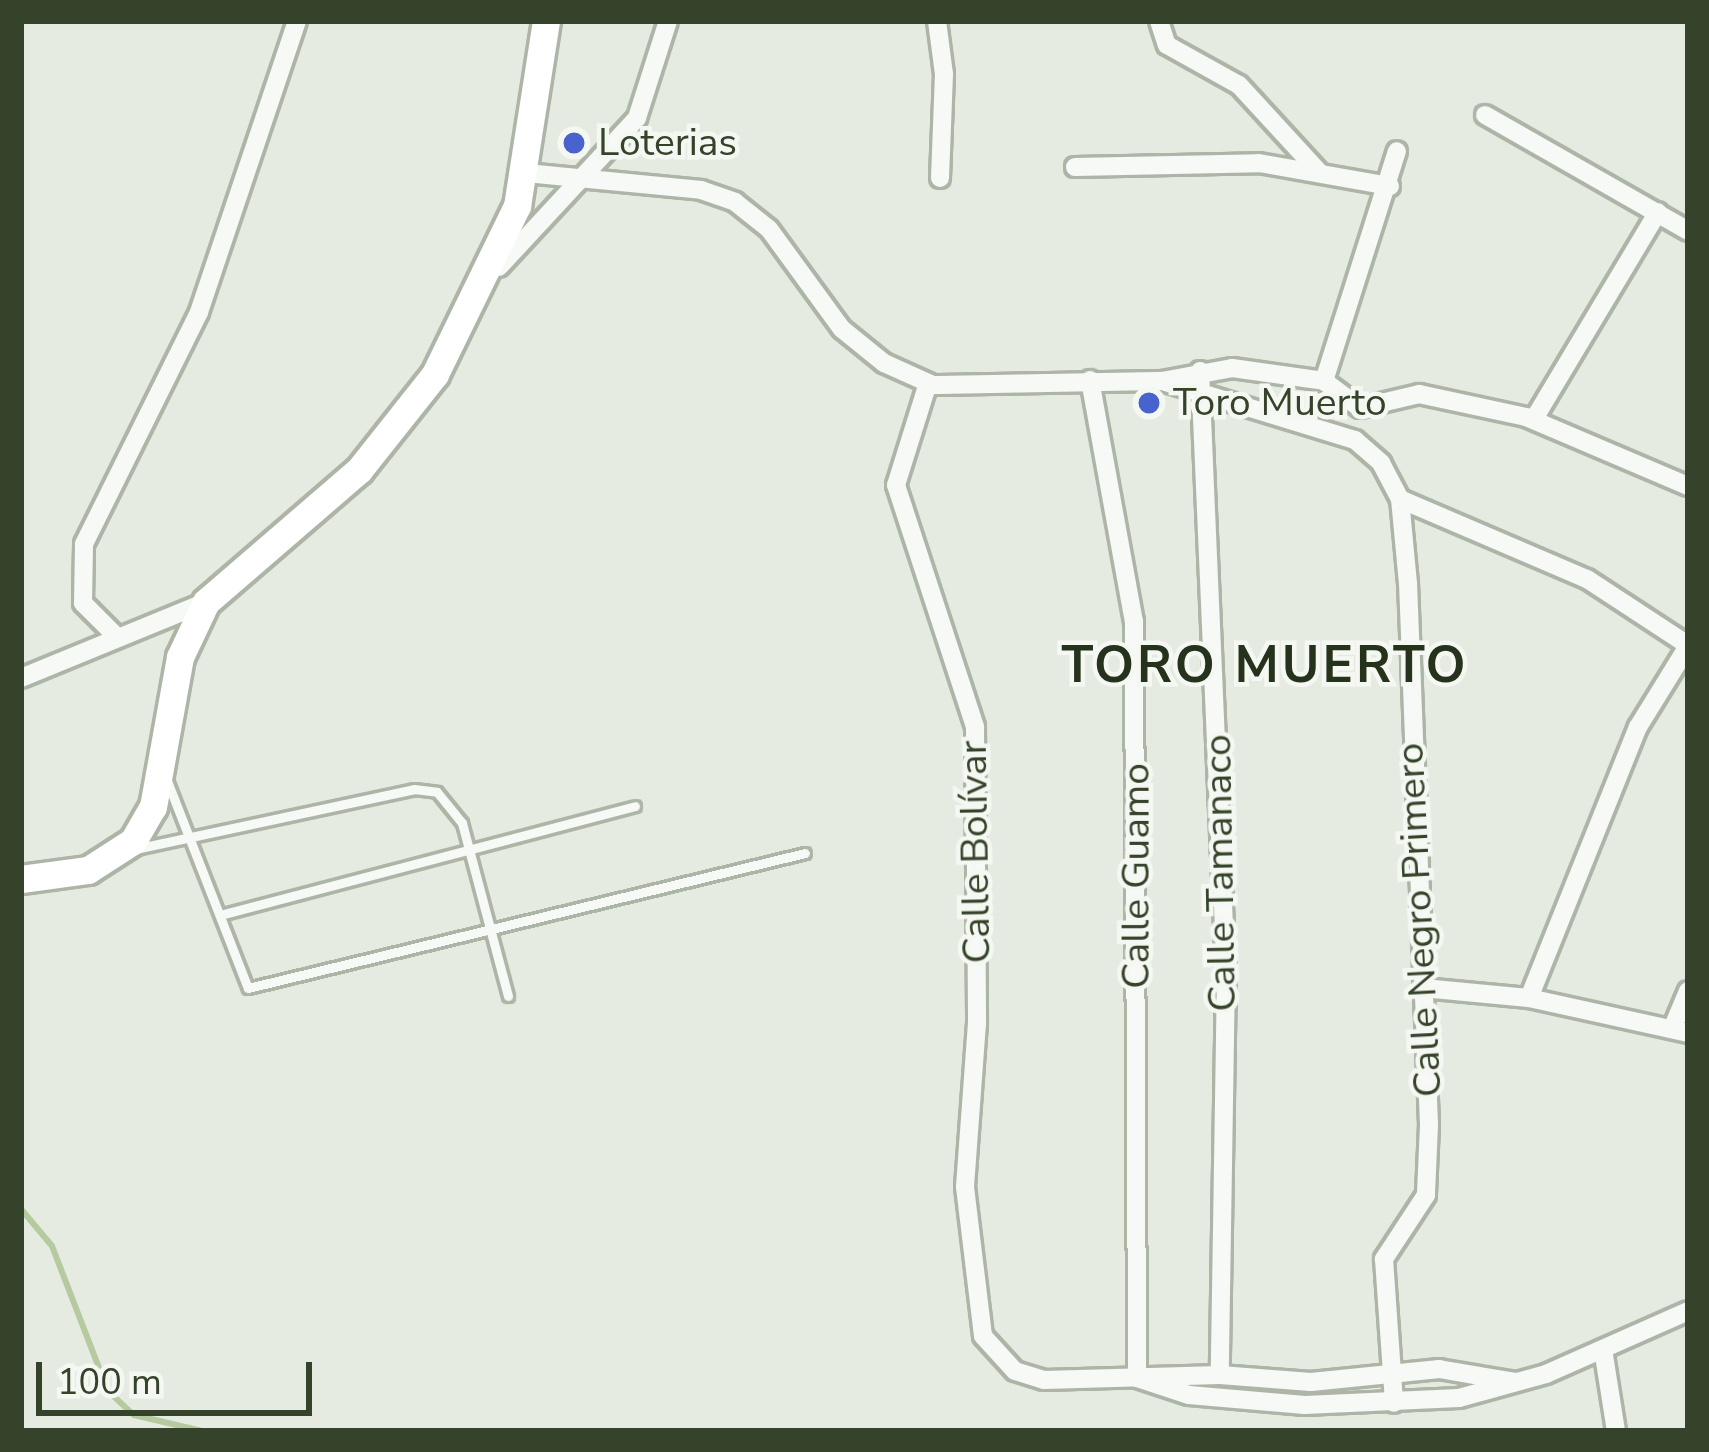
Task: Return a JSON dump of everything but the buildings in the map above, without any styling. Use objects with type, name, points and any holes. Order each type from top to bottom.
[{"type":"street","points":[[117,637],[83,603],[84,544],[199,312],[297,21]]},
{"type":"street","points":[[473,305],[526,173],[546,21]]},
{"type":"street","points":[[21,678],[206,602],[370,458],[427,386],[473,305],[528,228],[579,181],[644,107],[668,21]]},
{"type":"street","points":[[937,21],[944,74],[940,178]]},
{"type":"street","points":[[1159,21],[1167,46],[1250,94],[1319,172]]},
{"type":"street","points":[[1485,116],[1688,231]]},
{"type":"street","points":[[1324,381],[1390,186],[1397,151]]},
{"type":"street","points":[[1075,166],[1202,160],[1319,172],[1390,186]]},
{"type":"street","points":[[526,173],[701,190],[735,202],[770,229],[842,329],[884,364],[928,383],[986,389],[1090,380],[1162,381],[1200,371],[1324,381],[1360,408]]},
{"type":"street","points":[[1534,419],[1658,212]]},
{"type":"street","name":"Calle Tamanaco","points":[[1200,371],[1206,395],[1226,974],[1220,1375]]},
{"type":"street","name":"Calle Guamo","points":[[1090,380],[1134,621],[1137,1378]]},
{"type":"street","points":[[1162,381],[1354,440],[1381,463],[1400,499],[1587,579],[1688,645],[1638,727],[1529,998]]},
{"type":"street","name":"Calle Bolívar","points":[[928,383],[896,485],[975,727],[977,1023],[965,1187],[983,1336],[1030,1377],[1137,1378]]},
{"type":"street","points":[[1360,408],[1419,394],[1534,419],[1688,486]]},
{"type":"street","points":[[1354,440],[1360,408]]},
{"type":"street","name":"Calle Negro Primero","points":[[1394,1403],[1384,1259],[1429,1184],[1400,499]]},
{"type":"street","points":[[21,879],[73,874],[123,851],[149,820],[180,658],[206,602]]},
{"type":"street","points":[[1423,988],[1529,998],[1680,1031],[1688,991]]},
{"type":"street","points":[[1137,1378],[1189,1395],[1394,1403],[1516,1383],[1688,1311]]},
{"type":"street","points":[[1603,1349],[1616,1431]]},
{"type":"street","points":[[1137,1378],[1390,1376],[1439,1370],[1516,1383]]},
{"type":"street","points":[[1257,1378],[1257,1400]]},
{"type":"lane","points":[[161,765],[248,988],[805,853]]},
{"type":"lane","points":[[123,851],[414,789],[452,803],[470,851],[508,996]]},
{"type":"lane","points":[[220,915],[635,806]]},
{"type":"waterway","points":[[21,1209],[52,1246],[108,1391],[134,1415],[202,1431]]},
{"type":"place","name":"Loterias","points":[[574,143]]},
{"type":"place","name":"Toro Muerto","points":[[1149,403]]},
{"type":"district","name":"TORO MUERTO","points":[[1265,665]]}]
